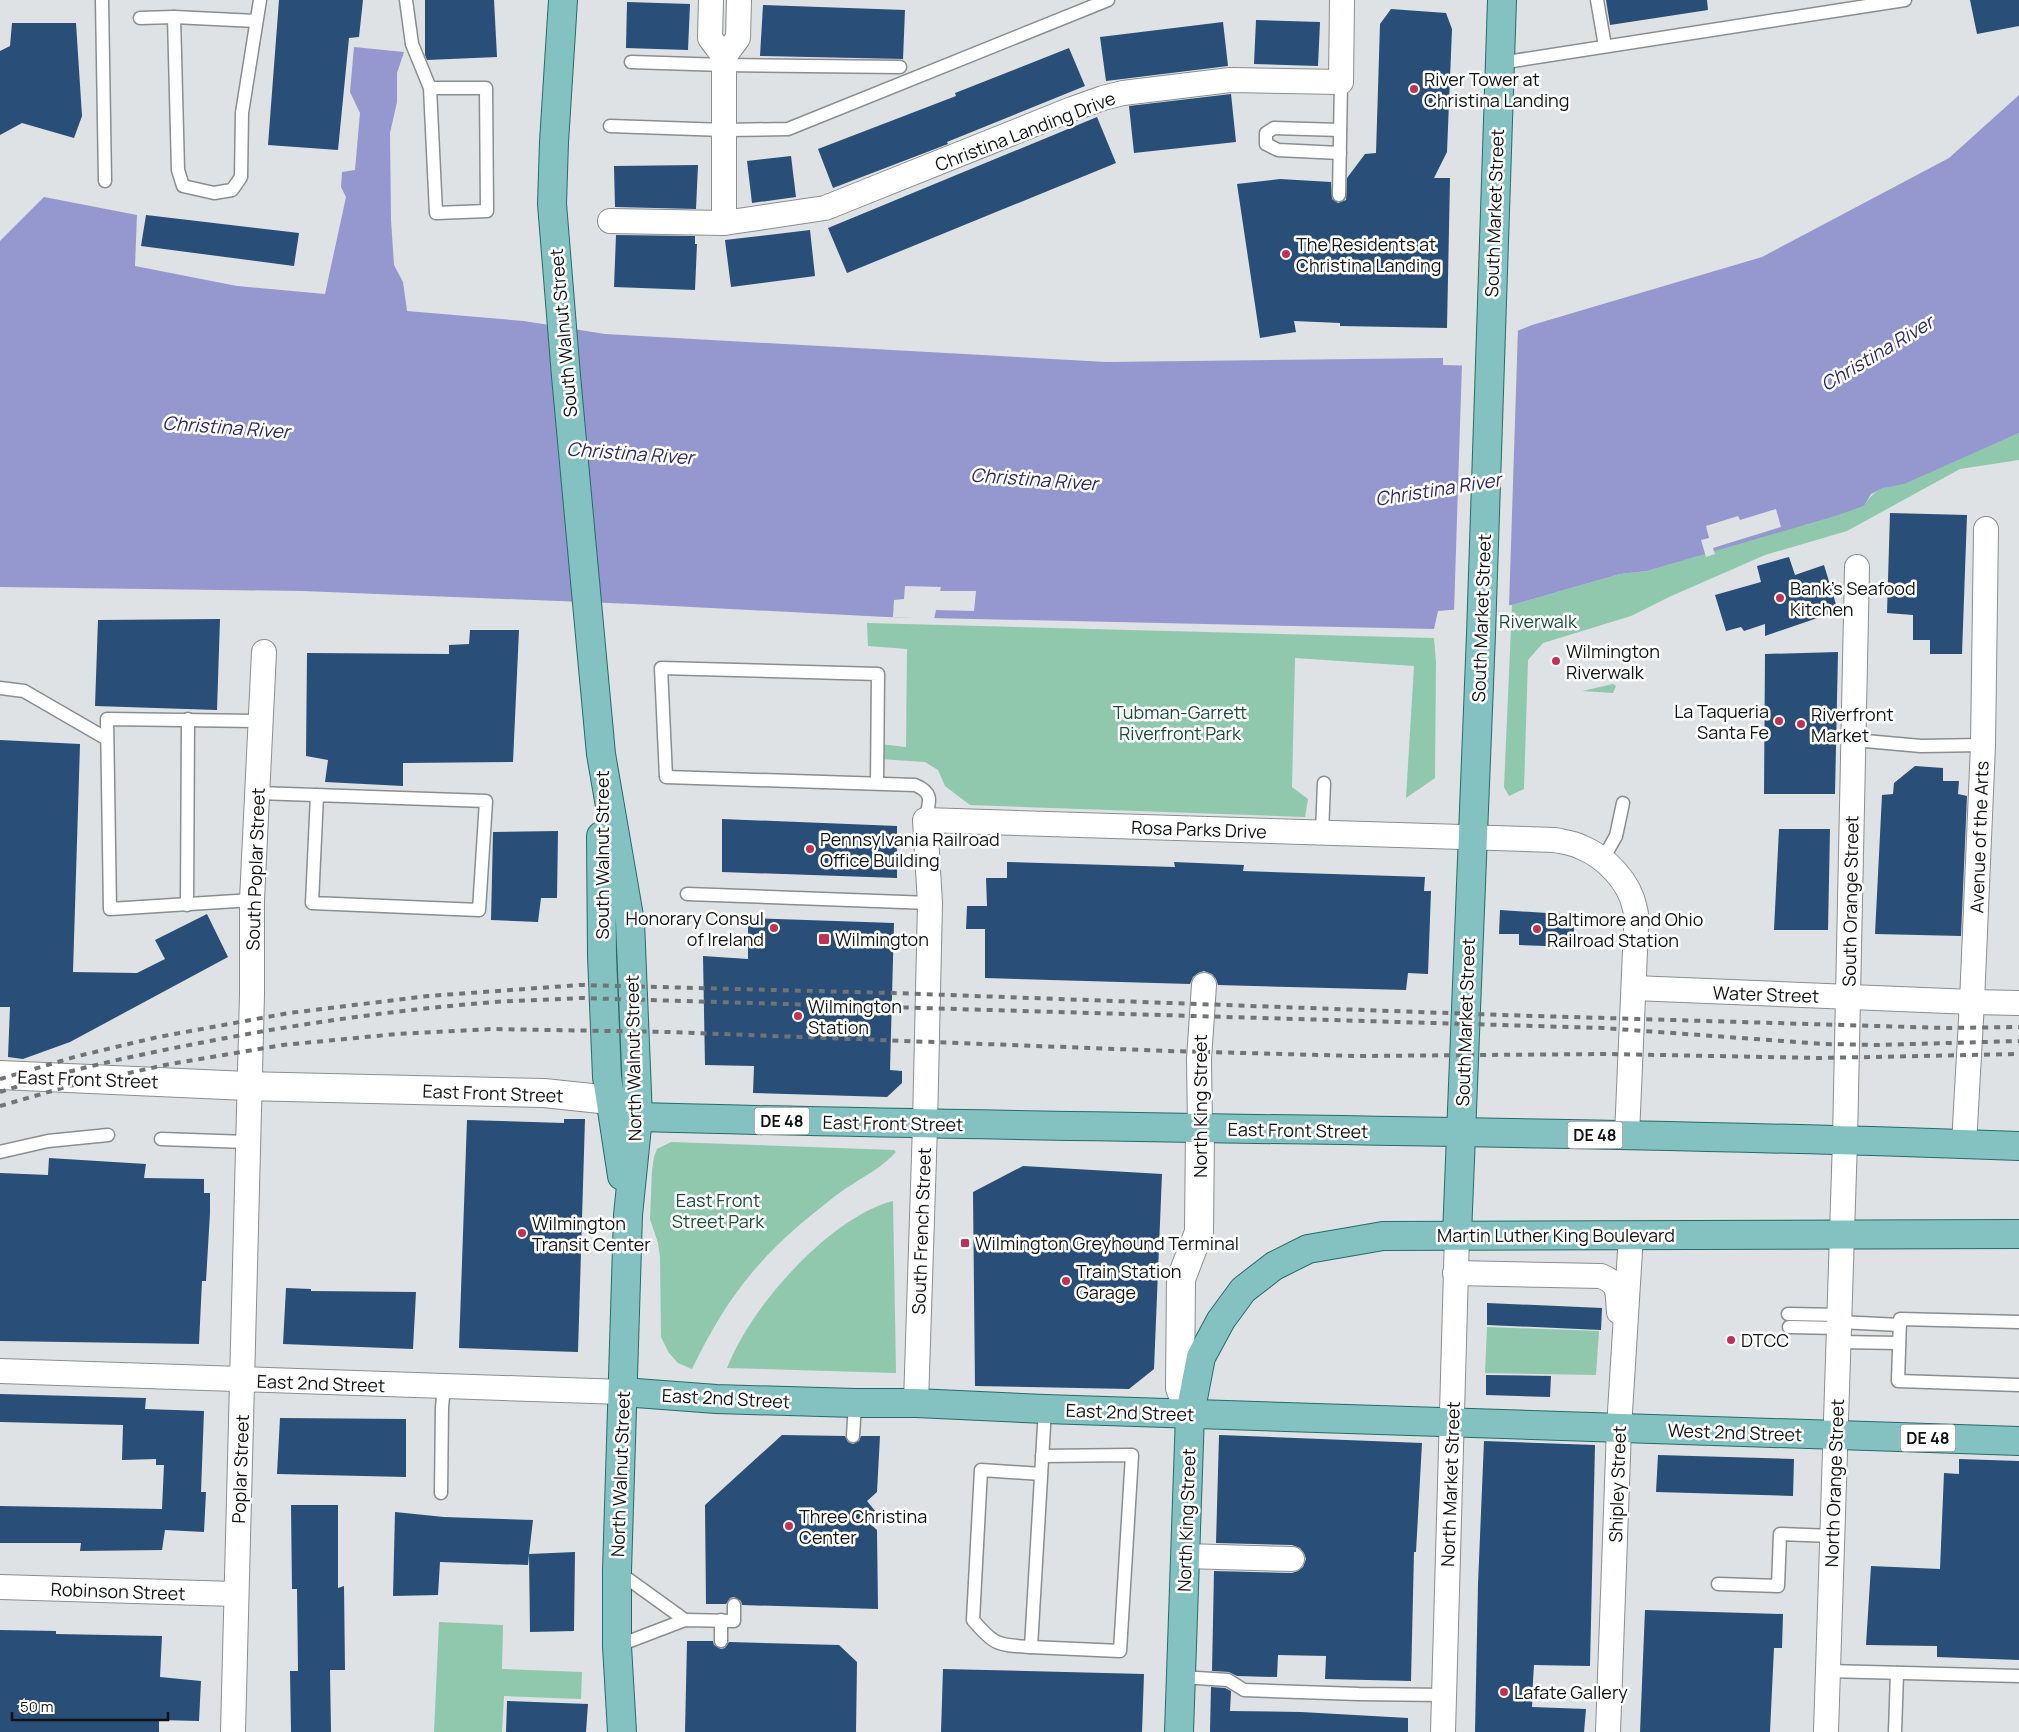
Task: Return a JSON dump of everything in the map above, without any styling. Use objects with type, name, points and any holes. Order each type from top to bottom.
[{"type":"main road","name":"South Walnut Street","points":[[563,0],[552,204],[601,754],[630,922],[631,960]]},
{"type":"main road","name":"South Market Street","points":[[1457,1235],[1481,634],[1502,0]]},
{"type":"main road","name":"South Walnut Street","points":[[601,754],[602,956]]},
{"type":"main road","name":"North Walnut Street","points":[[602,956],[606,1064],[628,1215]]},
{"type":"main road","name":"North Walnut Street","points":[[623,1732],[618,1646],[617,1571],[628,1215],[638,1117],[631,960]]},
{"type":"main road","name":"East Front Street","points":[[638,1117],[925,1125],[1461,1133]]},
{"type":"main road","name":"DE 48","points":[[1461,1133],[1845,1140],[2019,1146]]},
{"type":"main road","name":"Martin Luther King Boulevard","points":[[1190,1414],[1201,1357],[1221,1320],[1244,1290],[1274,1266],[1308,1249],[1383,1236],[2019,1234]]},
{"type":"main road","name":"East 2nd Street","points":[[623,1392],[716,1399],[916,1403],[1451,1422]]},
{"type":"main road","name":"North King Street","points":[[1179,1732],[1190,1414]]},
{"type":"main road","name":"West 2nd Street","points":[[1451,1422],[2019,1441]]},
{"type":"street","points":[[711,0],[710,38],[724,61],[724,223]]},
{"type":"street","points":[[724,61],[738,38],[739,0]]},
{"type":"street","points":[[1341,82],[1342,0]]},
{"type":"street","name":"Christina Landing Drive","points":[[610,221],[724,223],[806,212],[837,205],[1103,98],[1123,93],[1230,80],[1341,82]]},
{"type":"street","name":"Avenue of the Arts","points":[[1964,1144],[1983,745],[1986,529]]},
{"type":"street","name":"South Orange Street","points":[[1842,1235],[1858,567]]},
{"type":"street","name":"South Poplar Street","points":[[248,1086],[252,994],[252,900],[264,652]]},
{"type":"street","name":"Rosa Parks Drive","points":[[925,820],[1555,840],[1581,847],[1603,859],[1620,876],[1629,892],[1635,909],[1634,988],[1627,1135]]},
{"type":"street","name":"South French Street","points":[[916,1403],[930,903],[925,820]]},
{"type":"street","name":"North King Street","points":[[1190,1414],[1180,1388],[1181,1279],[1199,1232],[1199,1059],[1204,984]]},
{"type":"street","name":"Water Street","points":[[1634,988],[2019,1003]]},
{"type":"street","name":"East Front Street","points":[[0,1076],[248,1086],[535,1093],[610,1100],[638,1117]]},
{"type":"street","name":"Poplar Street","points":[[233,1732],[243,1380],[248,1086]]},
{"type":"street","name":"North Market Street","points":[[1443,1732],[1457,1235]]},
{"type":"street","name":"Shipley Street","points":[[1608,1732],[1619,1428],[1631,1235]]},
{"type":"street","name":"North Orange Street","points":[[1826,1732],[1842,1235]]},
{"type":"street","points":[[1456,1273],[1601,1276],[1611,1280],[1617,1286],[1624,1364]]},
{"type":"street","name":"East 2nd Street","points":[[0,1371],[623,1392]]},
{"type":"street","points":[[1184,1556],[1292,1559]]},
{"type":"street","name":"Robinson Street","points":[[0,1587],[236,1594]]},
{"type":"lane","points":[[102,0],[105,181]]},
{"type":"lane","points":[[174,17],[178,170],[184,186],[214,193],[232,190],[241,177],[242,113],[260,0]]},
{"type":"lane","points":[[406,0],[412,44],[430,88],[436,213],[487,211],[486,88],[430,88]]},
{"type":"lane","points":[[610,126],[724,130],[788,129],[1108,0]]},
{"type":"lane","points":[[1597,0],[1605,46]]},
{"type":"lane","points":[[1500,63],[1905,0]]},
{"type":"lane","points":[[140,18],[174,17],[256,21]]},
{"type":"lane","points":[[630,62],[724,61],[900,67]]},
{"type":"lane","points":[[1339,195],[1341,82]]},
{"type":"lane","points":[[1340,130],[1274,128],[1266,132],[1266,144],[1278,150],[1340,153]]},
{"type":"lane","points":[[877,783],[878,674],[661,668],[666,778],[916,784],[924,788],[930,800],[925,820]]},
{"type":"lane","points":[[0,688],[24,691],[107,739]]},
{"type":"lane","points":[[252,900],[110,909],[107,719],[262,720]]},
{"type":"lane","points":[[187,905],[188,720]]},
{"type":"lane","points":[[1854,740],[1921,746],[1983,745]]},
{"type":"lane","points":[[1322,833],[1324,783]]},
{"type":"lane","points":[[258,793],[317,795],[486,801],[479,910],[312,903],[317,795]]},
{"type":"lane","points":[[1603,859],[1616,836],[1621,820],[1623,803]]},
{"type":"lane","points":[[687,894],[930,903]]},
{"type":"lane","points":[[0,1152],[48,1141],[108,1135]]},
{"type":"lane","points":[[160,1139],[247,1142]]},
{"type":"lane","points":[[1788,1314],[1899,1343]]},
{"type":"lane","points":[[2019,1322],[1900,1319],[1898,1382],[2019,1385]]},
{"type":"lane","points":[[1789,1327],[1900,1325]]},
{"type":"lane","points":[[441,1493],[444,1387]]},
{"type":"lane","points":[[853,1436],[855,1403]]},
{"type":"lane","points":[[1031,1646],[1045,1409]]},
{"type":"lane","points":[[1041,1474],[982,1470],[973,1620],[986,1636],[1002,1645],[1120,1651],[1132,1455],[1042,1456]]},
{"type":"lane","points":[[1718,1584],[1778,1586],[1780,1534],[1832,1536]]},
{"type":"lane","points":[[617,1571],[685,1620]]},
{"type":"lane","points":[[618,1646],[685,1620],[734,1621],[734,1605]]},
{"type":"lane","points":[[721,1620],[721,1642]]},
{"type":"lane","points":[[1828,1671],[2019,1676]]},
{"type":"lane","points":[[1895,1732],[1897,1673]]},
{"type":"lane","points":[[1181,1677],[1228,1680],[1244,1690],[1444,1695]]},
{"type":"green space","name":"Riverwalk","points":[[2019,433],[2019,460],[1960,469],[1847,531],[1765,555],[1669,597],[1631,616],[1543,643],[1528,660],[1524,789],[1509,796],[1504,787],[1512,605],[1620,574],[1647,571],[1864,506],[1881,489],[1904,483]]},
{"type":"green space","name":"Tubman-Garrett Riverfront Park","points":[[867,623],[1434,638],[1436,662],[1435,778],[1406,798],[1414,666],[1295,658],[1292,787],[1308,799],[1305,817],[970,805],[945,786],[938,770],[925,762],[879,759],[880,744],[906,747],[907,649],[868,646]]},
{"type":"green space","points":[[1613,684],[1616,686],[1613,693],[1582,691]]},
{"type":"green space","name":"East Front Street Park","points":[[671,1142],[894,1150],[896,1152],[881,1166],[844,1190],[797,1227],[761,1262],[731,1300],[692,1369],[678,1363],[669,1353],[661,1337],[660,1257],[658,1243],[650,1219],[654,1157],[657,1149]]},
{"type":"green space","name":"East Front Street Park","points":[[893,1201],[896,1373],[727,1368],[738,1344],[754,1318],[795,1268],[844,1225],[869,1210]]},
{"type":"green space","points":[[1487,1327],[1599,1331],[1596,1375],[1485,1373]]},
{"type":"green space","points":[[439,1622],[503,1625],[502,1669],[582,1672],[581,1699],[504,1696],[502,1732],[434,1732]]},
{"type":"water","name":"Christina River","points":[[354,47],[404,52],[397,73],[397,102],[390,133],[391,220],[394,265],[403,282],[407,311],[524,321],[605,334],[1106,362],[1443,358],[1443,365],[1514,367],[1517,331],[1762,257],[1949,158],[2019,95],[2019,433],[1904,484],[1883,488],[1871,494],[1864,506],[1835,516],[1647,571],[1620,574],[1512,605],[1438,611],[1434,629],[886,617],[634,604],[302,591],[0,587],[0,241],[44,197],[137,215],[135,266],[237,286],[325,294],[346,197],[341,187],[342,172],[355,170],[360,113],[350,92]]},
{"type":"pier","points":[[1518,328],[1509,607],[1454,612],[1462,363],[1512,364],[1514,331]]},
{"type":"pier","points":[[1776,509],[1781,527],[1713,548],[1715,554],[1706,557],[1701,540],[1709,538],[1706,526],[1738,516],[1740,520]]},
{"type":"pier","points":[[905,586],[941,587],[940,591],[976,591],[974,611],[936,610],[934,619],[893,617],[894,600],[904,599]]},
{"type":"building","points":[[279,0],[363,0],[359,37],[349,38],[338,150],[268,145]]},
{"type":"building","points":[[425,0],[494,0],[497,57],[427,60],[425,55]]},
{"type":"building","points":[[1606,0],[1707,0],[1708,10],[1610,25]]},
{"type":"building","points":[[1970,0],[2019,0],[2019,26],[1977,34]]},
{"type":"building","points":[[627,2],[690,4],[688,50],[626,48]]},
{"type":"building","points":[[763,5],[905,10],[903,59],[760,56]]},
{"type":"building","points":[[1391,9],[1446,13],[1452,29],[1447,152],[1434,178],[1450,178],[1447,328],[1340,326],[1340,323],[1294,321],[1296,332],[1260,338],[1237,184],[1280,179],[1331,182],[1332,199],[1338,203],[1346,200],[1347,178],[1365,154],[1376,153],[1380,24]]},
{"type":"building","points":[[1256,20],[1320,22],[1318,66],[1254,64]]},
{"type":"building","points":[[1223,22],[1228,66],[1106,81],[1100,37]]},
{"type":"building","points":[[12,23],[76,23],[82,116],[74,138],[22,123],[0,135],[0,51],[10,46]]},
{"type":"building","points":[[1069,48],[1085,86],[947,142],[948,144],[833,188],[818,149],[956,96],[955,93]]},
{"type":"building","points":[[1231,94],[1236,142],[1134,153],[1129,106]]},
{"type":"building","points":[[1097,117],[1116,163],[847,273],[828,228]]},
{"type":"building","points":[[791,156],[796,197],[752,203],[747,161]]},
{"type":"building","points":[[698,165],[696,209],[615,207],[614,166]]},
{"type":"building","points":[[146,215],[299,233],[294,266],[141,246]]},
{"type":"building","points":[[810,230],[815,276],[731,287],[725,240]]},
{"type":"building","points":[[616,235],[695,236],[695,244],[697,244],[695,290],[614,287]]},
{"type":"building","points":[[1890,513],[1967,515],[1962,654],[1930,654],[1930,640],[1913,640],[1913,615],[1887,613]]},
{"type":"building","points":[[1789,557],[1795,575],[1824,565],[1838,611],[1765,636],[1765,624],[1744,631],[1741,627],[1726,631],[1715,595],[1761,582],[1757,566]]},
{"type":"building","points":[[220,619],[217,710],[95,706],[98,620]]},
{"type":"building","points":[[470,630],[519,630],[513,762],[403,763],[403,786],[325,782],[328,760],[306,756],[307,653],[449,654],[449,645],[469,644]]},
{"type":"building","name":"Riverfront Market","points":[[1838,652],[1835,794],[1764,794],[1765,654]]},
{"type":"building","points":[[0,740],[80,744],[73,972],[137,973],[165,959],[155,940],[207,914],[228,957],[70,1042],[23,1059],[8,1057],[10,1007],[0,1007]]},
{"type":"building","points":[[1915,766],[1943,768],[1943,781],[1959,781],[1958,794],[1967,796],[1961,936],[1875,934],[1882,795],[1893,794],[1894,783]]},
{"type":"building","name":"Pennsylvania Railroad Office Building","points":[[722,819],[897,826],[897,878],[722,872]]},
{"type":"building","points":[[1779,829],[1830,829],[1828,930],[1774,930]]},
{"type":"building","points":[[558,831],[557,898],[541,898],[538,922],[491,920],[493,832]]},
{"type":"building","points":[[1007,862],[1175,867],[1174,862],[1244,865],[1243,871],[1425,877],[1424,891],[1431,891],[1428,974],[1408,973],[1406,990],[1218,985],[1212,974],[1204,971],[1193,977],[1190,984],[985,978],[985,929],[966,929],[967,906],[987,906],[986,878],[1007,878]]},
{"type":"building","name":"Baltimore and Ohio Railroad Station","points":[[1500,910],[1562,914],[1562,923],[1574,923],[1574,947],[1519,945],[1519,934],[1499,934]]},
{"type":"building","name":"Wilmington Station","points":[[748,918],[894,923],[890,1070],[902,1071],[902,1083],[887,1097],[753,1093],[754,1066],[705,1065],[703,956],[748,959]]},
{"type":"building","name":"Wilmington Transit Center","points":[[564,1119],[585,1119],[578,1352],[459,1348],[467,1120],[564,1123]]},
{"type":"building","points":[[49,1158],[146,1164],[144,1178],[204,1179],[204,1193],[210,1193],[210,1213],[206,1281],[202,1281],[199,1344],[0,1341],[0,1173],[48,1175]]},
{"type":"building","name":"Train Station Garage","points":[[1023,1166],[1162,1174],[1154,1369],[1129,1389],[975,1386],[973,1192]]},
{"type":"building","points":[[286,1288],[311,1289],[311,1291],[416,1292],[413,1349],[283,1344]]},
{"type":"building","points":[[1487,1303],[1602,1308],[1601,1330],[1487,1325]]},
{"type":"building","points":[[1486,1375],[1551,1376],[1550,1397],[1486,1395]]},
{"type":"building","points":[[0,1394],[146,1398],[145,1409],[204,1411],[201,1492],[206,1492],[204,1532],[165,1530],[162,1550],[80,1551],[81,1543],[0,1543],[0,1506],[162,1509],[164,1465],[156,1465],[156,1459],[122,1460],[123,1425],[0,1422]]},
{"type":"building","points":[[280,1418],[406,1419],[406,1477],[277,1474]]},
{"type":"building","name":"Three Christina Center","points":[[782,1435],[845,1436],[848,1442],[853,1444],[859,1441],[861,1436],[880,1436],[877,1492],[867,1501],[876,1512],[868,1522],[877,1530],[878,1609],[742,1605],[741,1601],[734,1597],[730,1598],[726,1604],[706,1604],[705,1505]]},
{"type":"building","points":[[1219,1435],[1422,1443],[1416,1552],[1414,1552],[1411,1681],[1325,1679],[1326,1656],[1278,1655],[1277,1677],[1237,1676],[1229,1672],[1212,1671],[1214,1571],[1292,1573],[1303,1567],[1306,1559],[1300,1548],[1292,1545],[1216,1543]]},
{"type":"building","points":[[1484,1441],[1595,1445],[1590,1666],[1534,1665],[1532,1707],[1586,1709],[1584,1732],[1475,1732],[1478,1584]]},
{"type":"building","points":[[1658,1455],[1794,1459],[1793,1496],[1656,1492]]},
{"type":"building","points":[[1959,1459],[2019,1461],[2019,1660],[1937,1657],[1937,1646],[1866,1645],[1871,1566],[1940,1569],[1944,1473],[1959,1474]]},
{"type":"building","points":[[291,1505],[338,1505],[338,1588],[344,1586],[345,1670],[330,1670],[331,1732],[291,1732],[290,1671],[298,1671],[297,1589],[292,1589]]},
{"type":"building","points":[[395,1512],[444,1517],[533,1520],[528,1565],[440,1562],[438,1595],[393,1596]]},
{"type":"building","points":[[575,1552],[574,1631],[530,1632],[529,1554]]},
{"type":"building","points":[[1645,1610],[1783,1614],[1782,1648],[1774,1648],[1770,1732],[1640,1732]]},
{"type":"building","points":[[0,1630],[56,1631],[56,1634],[162,1636],[160,1677],[201,1681],[199,1721],[159,1720],[159,1732],[0,1732]]},
{"type":"building","points":[[687,1641],[713,1641],[714,1645],[721,1649],[725,1648],[729,1642],[839,1645],[857,1662],[856,1732],[685,1732]]},
{"type":"building","points":[[943,1669],[1144,1674],[1142,1732],[941,1732]]},
{"type":"building","points":[[1211,1687],[1225,1688],[1231,1691],[1230,1711],[1301,1712],[1408,1718],[1408,1732],[1210,1732]]},
{"type":"building","points":[[507,1701],[588,1704],[586,1732],[506,1732]]},
{"type":"railway","points":[[0,1079],[78,1056],[158,1037],[289,1013],[428,996],[580,985],[893,993],[1502,1015],[1945,1028],[2019,1027]]},
{"type":"railway","points":[[0,1092],[76,1070],[127,1058],[274,1029],[447,1006],[581,998],[1603,1028],[1824,1044],[1877,1045],[2019,1041]]},
{"type":"railway","points":[[0,1106],[69,1086],[170,1064],[283,1045],[397,1034],[492,1029],[669,1032],[1169,1051],[1358,1056],[1606,1054],[1821,1058],[2019,1054]]},
{"type":"place","name":"River Tower at Christina Landing","points":[[1414,89]]},
{"type":"place","name":"The Residents at Christina Landing","points":[[1286,254]]},
{"type":"place","name":"Bank’s Seafood Kitchen","points":[[1780,598]]},
{"type":"place","name":"Wilmington Riverwalk","points":[[1556,661]]},
{"type":"place","name":"La Taqueria Santa Fe","points":[[1779,721]]},
{"type":"place","name":"Riverfront Market","points":[[1801,724]]},
{"type":"place","name":"Pennsylvania Railroad Office Building","points":[[810,849]]},
{"type":"place","name":"Honorary Consul of Ireland","points":[[774,928]]},
{"type":"place","name":"Baltimore and Ohio Railroad Station","points":[[1537,929]]},
{"type":"place","name":"Wilmington","points":[[824,939]]},
{"type":"place","name":"Wilmington Station","points":[[798,1016]]},
{"type":"place","name":"Wilmington Transit Center","points":[[522,1233]]},
{"type":"place","name":"Wilmington Greyhound Terminal","points":[[965,1243]]},
{"type":"place","name":"Train Station Garage","points":[[1066,1281]]},
{"type":"place","name":"DTCC","points":[[1731,1340]]},
{"type":"place","name":"Three Christina Center","points":[[789,1526]]},
{"type":"place","name":"Lafate Gallery","points":[[1504,1692]]}]
